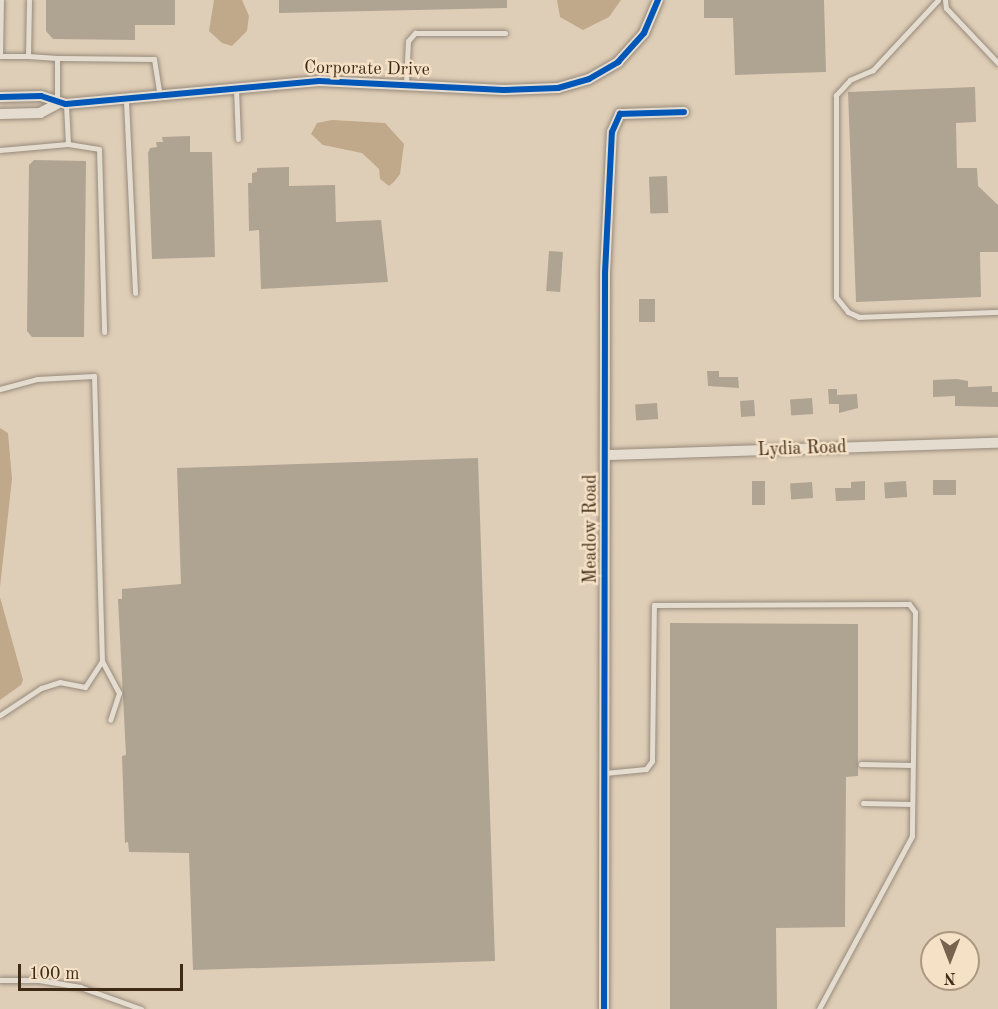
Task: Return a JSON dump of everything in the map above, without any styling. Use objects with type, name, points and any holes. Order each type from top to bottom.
[{"type":"street","name":"Corporate Drive","points":[[0,114],[40,113],[62,104],[319,81],[543,90],[576,84],[603,71],[633,47],[644,33],[658,0]]},
{"type":"street","name":"Corporate Drive","points":[[0,97],[41,96],[62,104]]},
{"type":"street","name":"Meadow Road","points":[[604,1009],[605,273],[612,132],[620,114],[684,112]]},
{"type":"street","name":"Lydia Road","points":[[606,455],[998,443]]},
{"type":"lane","points":[[1,0],[0,56],[154,59],[160,97]]},
{"type":"lane","points":[[28,56],[29,0]]},
{"type":"lane","points":[[938,0],[873,70],[850,80],[836,95],[836,297],[848,312],[859,317],[998,312]]},
{"type":"lane","points":[[945,0],[946,8],[998,63]]},
{"type":"lane","points":[[406,83],[408,41],[415,33],[505,33]]},
{"type":"lane","points":[[57,58],[68,144]]},
{"type":"lane","points":[[236,88],[238,139]]},
{"type":"lane","points":[[126,100],[135,293]]},
{"type":"lane","points":[[0,150],[68,144],[99,149],[104,332]]},
{"type":"lane","points":[[0,389],[37,379],[94,376],[102,661],[120,693],[110,720]]},
{"type":"lane","points":[[605,773],[645,769],[652,761],[654,605],[909,604],[915,612],[912,837],[819,1009]]},
{"type":"lane","points":[[0,715],[40,688],[60,682],[85,687],[102,661]]},
{"type":"lane","points":[[861,764],[912,765]]},
{"type":"lane","points":[[863,802],[912,804]]},
{"type":"lane","points":[[0,980],[39,980],[80,987],[141,1009]]},
{"type":"shaded area","points":[[214,0],[242,0],[249,16],[247,31],[232,46],[222,43],[209,31]]},
{"type":"shaded area","points":[[557,0],[621,0],[609,17],[583,30],[560,17]]},
{"type":"shaded area","points":[[332,120],[385,123],[404,144],[400,174],[394,182],[389,186],[380,179],[379,169],[362,153],[323,145],[311,134],[317,123]]},
{"type":"shaded area","points":[[0,428],[8,433],[12,479],[0,587]]},
{"type":"shaded area","points":[[0,597],[23,680],[21,685],[0,700]]},
{"type":"building","points":[[46,0],[175,0],[175,25],[135,25],[135,40],[53,39],[46,31]]},
{"type":"building","points":[[279,0],[507,0],[507,8],[279,13]]},
{"type":"building","points":[[704,0],[824,0],[826,72],[735,75],[733,18],[704,18]]},
{"type":"building","points":[[975,87],[976,122],[956,123],[957,168],[977,168],[978,186],[998,205],[998,252],[980,252],[981,297],[856,302],[848,92]]},
{"type":"building","points":[[190,136],[190,152],[212,152],[215,257],[152,259],[148,153],[150,148],[157,147],[156,142],[163,142],[162,137]]},
{"type":"building","points":[[34,160],[86,161],[84,337],[32,337],[27,331],[29,165]]},
{"type":"building","points":[[289,167],[289,186],[335,185],[336,222],[381,220],[388,282],[261,289],[259,230],[249,231],[248,183],[252,183],[252,173],[257,172],[257,168]]},
{"type":"building","points":[[667,176],[668,213],[650,214],[649,177]]},
{"type":"building","points":[[549,251],[563,252],[560,292],[546,291]]},
{"type":"building","points":[[639,299],[655,299],[655,322],[639,322]]},
{"type":"building","points":[[707,371],[719,371],[719,377],[738,377],[739,388],[708,386]]},
{"type":"building","points":[[933,380],[968,381],[968,387],[992,386],[992,392],[998,392],[998,407],[955,406],[955,396],[933,397]]},
{"type":"building","points":[[828,389],[837,389],[837,395],[857,394],[858,408],[839,413],[839,404],[829,404]]},
{"type":"building","points":[[812,398],[813,414],[791,415],[790,400]]},
{"type":"building","points":[[754,400],[755,416],[741,417],[740,401]]},
{"type":"building","points":[[657,403],[658,419],[636,420],[635,405]]},
{"type":"building","points":[[478,458],[495,961],[193,970],[189,853],[129,852],[128,842],[125,843],[122,756],[126,755],[118,599],[122,599],[122,589],[181,584],[177,468]]},
{"type":"building","points":[[933,480],[956,480],[956,495],[933,495]]},
{"type":"building","points":[[752,481],[765,481],[765,505],[752,505]]},
{"type":"building","points":[[865,481],[865,500],[836,501],[835,488],[851,488],[851,482]]},
{"type":"building","points":[[906,481],[907,497],[885,498],[884,483]]},
{"type":"building","points":[[812,482],[813,498],[791,499],[790,484]]},
{"type":"building","points":[[670,623],[858,624],[858,776],[846,777],[845,927],[776,928],[777,1009],[670,1009]]},
{"type":"cycle path","points":[[0,97],[41,96],[66,104],[319,81],[504,90],[558,88],[589,79],[618,62],[644,33],[658,0]]},
{"type":"cycle path","points":[[604,1009],[605,273],[612,132],[620,114],[684,112]]}]
